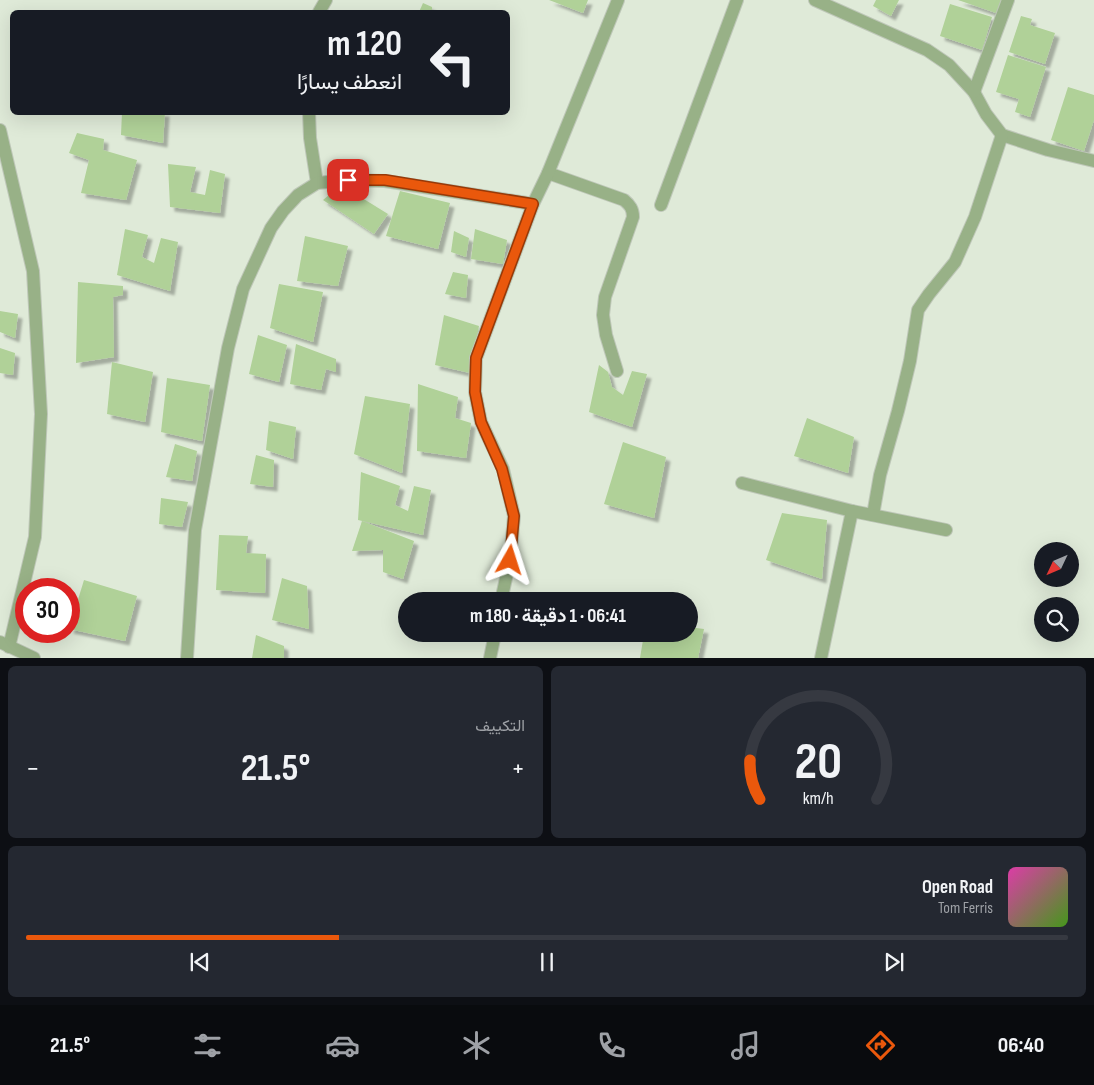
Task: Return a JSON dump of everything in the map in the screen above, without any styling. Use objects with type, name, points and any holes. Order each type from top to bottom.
[{"type":"street","points":[[503,592],[510,560],[514,516],[502,469],[481,422],[475,392],[476,358],[533,204],[548,173],[618,0]]},
{"type":"street","points":[[661,205],[736,0]]},
{"type":"street","points":[[815,0],[926,50],[949,65],[974,92],[986,114],[1002,136],[1094,161]]},
{"type":"street","points":[[974,92],[1008,0]]},
{"type":"street","points":[[309,115],[310,138],[317,183]]},
{"type":"street","points":[[0,130],[33,271],[40,414],[35,537],[4,644],[34,658]]},
{"type":"street","points":[[873,515],[880,475],[910,361],[918,310],[955,262],[975,218],[1002,136]]},
{"type":"street","points":[[548,173],[624,200],[630,205],[633,212],[633,217],[605,297],[603,315],[606,335],[616,371]]},
{"type":"street","points":[[187,658],[195,530],[226,357],[243,289],[271,228],[283,210],[298,195],[317,183],[348,180],[385,180],[533,204]]},
{"type":"street","points":[[742,483],[852,511],[946,530]]},
{"type":"street","points":[[821,658],[852,511]]},
{"type":"street","points":[[490,658],[493,642]]},
{"type":"building","points":[[549,0],[588,0],[583,13]]},
{"type":"building","points":[[876,0],[899,0],[891,16],[873,6]]},
{"type":"building","points":[[958,0],[1004,0],[999,14]]},
{"type":"building","points":[[423,3],[432,7],[432,10],[420,10]]},
{"type":"building","points":[[950,4],[992,17],[982,50],[940,36]]},
{"type":"building","points":[[1021,16],[1032,19],[1030,25],[1055,33],[1045,64],[1009,52]]},
{"type":"building","points":[[1008,55],[1046,67],[1030,117],[1015,112],[1019,99],[996,92]]},
{"type":"building","points":[[1068,87],[1094,95],[1094,120],[1084,151],[1051,140]]},
{"type":"building","points":[[122,115],[165,115],[163,143],[121,135]]},
{"type":"building","points":[[77,133],[104,139],[103,150],[137,160],[126,200],[81,193],[89,160],[69,153]]},
{"type":"building","points":[[168,164],[196,167],[190,192],[205,195],[210,170],[225,174],[220,213],[170,207]]},
{"type":"building","points":[[341,185],[388,214],[374,234],[323,200]]},
{"type":"building","points":[[400,191],[450,203],[438,249],[386,236]]},
{"type":"building","points":[[125,229],[148,235],[142,257],[154,263],[161,238],[178,242],[170,291],[117,275]]},
{"type":"building","points":[[475,229],[507,240],[503,264],[471,259]]},
{"type":"building","points":[[454,231],[469,238],[466,257],[451,252]]},
{"type":"building","points":[[305,236],[348,246],[338,286],[297,281]]},
{"type":"building","points":[[453,272],[468,275],[466,298],[445,294]]},
{"type":"building","points":[[78,282],[123,286],[123,295],[113,297],[114,357],[76,363]]},
{"type":"building","points":[[279,284],[323,292],[313,342],[270,328]]},
{"type":"building","points":[[0,311],[18,314],[15,338],[0,332]]},
{"type":"building","points":[[444,315],[479,326],[470,373],[435,365]]},
{"type":"building","points":[[258,335],[287,345],[279,382],[249,374]]},
{"type":"building","points":[[296,344],[336,359],[336,372],[326,369],[321,390],[290,384]]},
{"type":"building","points":[[0,348],[15,353],[13,375],[0,373]]},
{"type":"building","points":[[112,362],[153,372],[145,422],[107,414]]},
{"type":"building","points":[[599,365],[608,372],[612,387],[623,395],[632,371],[647,374],[632,427],[589,412]]},
{"type":"building","points":[[167,378],[210,385],[202,441],[161,432]]},
{"type":"building","points":[[418,384],[458,397],[455,418],[471,423],[466,458],[417,451]]},
{"type":"building","points":[[365,396],[410,404],[402,473],[354,454]]},
{"type":"building","points":[[807,418],[854,437],[848,473],[794,456]]},
{"type":"building","points":[[269,421],[296,427],[293,459],[266,450]]},
{"type":"building","points":[[623,442],[666,457],[654,518],[604,504]]},
{"type":"building","points":[[175,444],[197,451],[192,481],[166,477]]},
{"type":"building","points":[[256,455],[274,460],[273,487],[250,484]]},
{"type":"building","points":[[361,472],[400,486],[395,505],[408,511],[414,486],[431,490],[423,535],[358,520]]},
{"type":"building","points":[[161,498],[188,502],[182,527],[159,524]]},
{"type":"building","points":[[782,513],[827,520],[822,579],[766,560]]},
{"type":"building","points":[[362,521],[414,541],[403,579],[383,572],[383,550],[352,551]]},
{"type":"building","points":[[219,535],[248,536],[246,553],[266,554],[265,593],[216,590]]},
{"type":"building","points":[[282,578],[307,586],[309,629],[272,620]]},
{"type":"building","points":[[84,580],[137,596],[125,641],[80,631],[80,593]]},
{"type":"building","points":[[698,628],[704,629],[698,658],[640,658],[643,642],[698,642]]},
{"type":"building","points":[[256,635],[284,646],[284,658],[252,658]]},
{"type":"route","points":[[348,180],[385,180],[533,204],[476,358],[475,392],[481,422],[502,469],[514,516],[510,560]]}]
